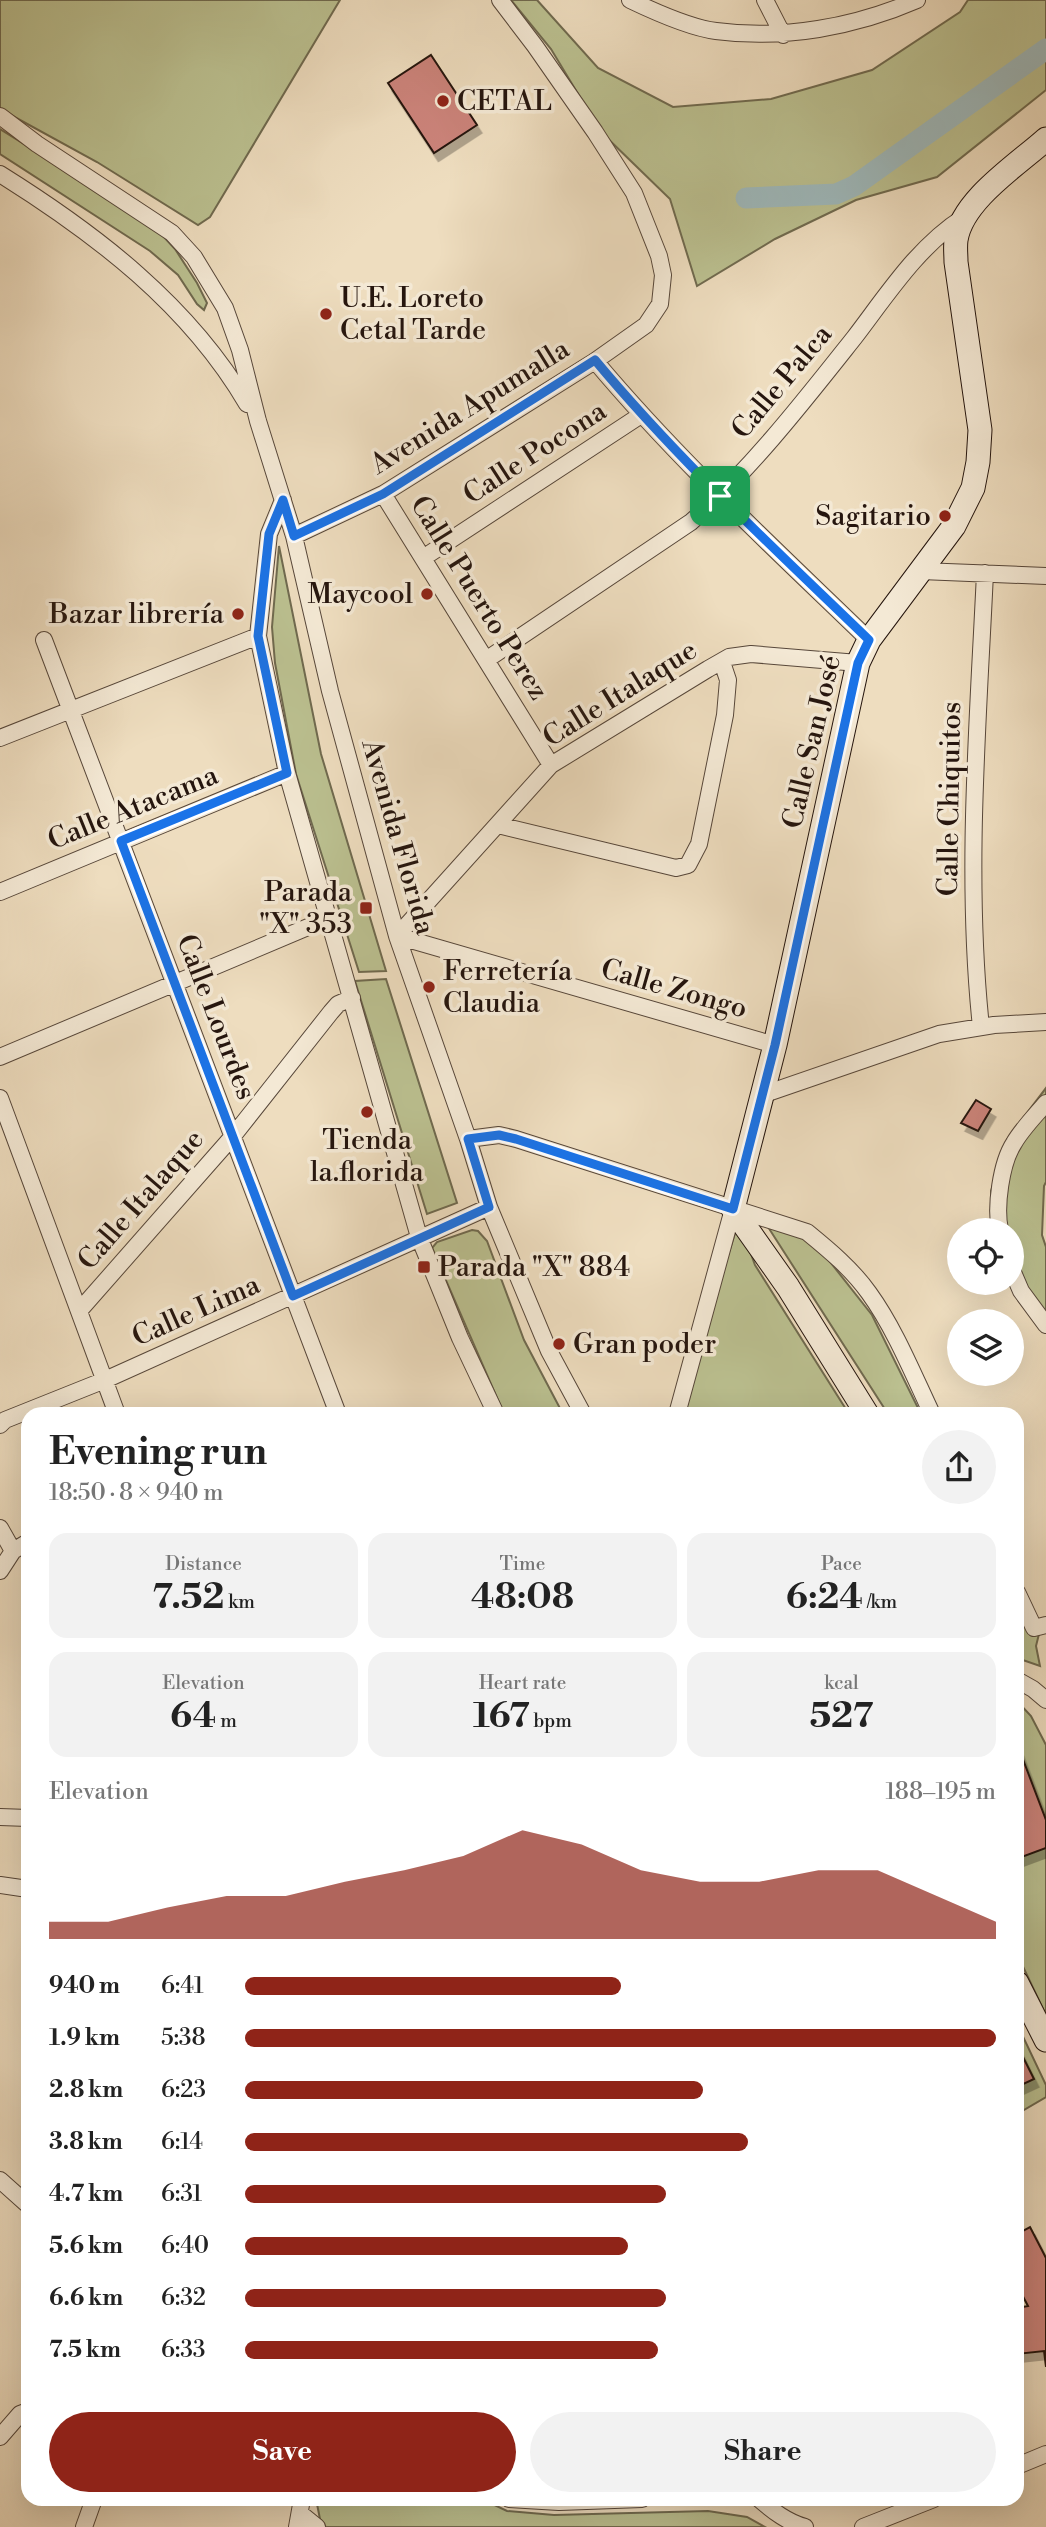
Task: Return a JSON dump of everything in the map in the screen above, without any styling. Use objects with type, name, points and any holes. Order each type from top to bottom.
[{"type":"street","name":"Avenida Apumalla","points":[[294,536],[383,494],[595,360],[646,325],[660,303],[663,275],[659,256],[634,193],[536,46],[500,0]]},
{"type":"street","points":[[630,0],[714,31],[783,34],[832,26],[885,6],[917,0]]},
{"type":"street","points":[[765,0],[783,34]]},
{"type":"street","name":"Avenida Florida","points":[[0,116],[37,144],[172,233],[194,257],[225,308],[240,350],[258,421],[294,536],[330,691],[397,936],[489,1207],[549,1351],[579,1407]]},
{"type":"street","name":"Calle San José","points":[[679,1407],[775,1045],[858,663],[869,640],[954,526],[973,488],[980,430],[956,262],[956,239],[964,217],[975,202],[1046,139]]},
{"type":"street","points":[[0,174],[49,205],[120,257],[143,279],[230,374],[258,421]]},
{"type":"street","name":"Calle Palca","points":[[486,660],[691,522],[720,496],[823,377],[923,250],[942,231],[964,217]]},
{"type":"street","points":[[595,360],[641,415],[720,496],[869,640]]},
{"type":"street","name":"Calle Pocona","points":[[423,558],[641,415]]},
{"type":"street","name":"Calle Puerto Perez","points":[[383,494],[551,765]]},
{"type":"street","points":[[283,500],[269,534],[258,636],[287,773],[419,1237],[460,1338],[493,1407]]},
{"type":"street","points":[[921,571],[1046,576]]},
{"type":"street","name":"Calle Chiquitos","points":[[981,1027],[973,924],[976,756],[985,573]]},
{"type":"street","points":[[0,738],[258,636]]},
{"type":"street","name":"Calle Lourdes","points":[[44,640],[335,1407]]},
{"type":"street","name":"Calle Italaque","points":[[397,936],[551,765],[729,657],[751,654],[858,663]]},
{"type":"street","points":[[498,825],[676,868],[688,864],[699,844],[727,704],[728,680],[722,662]]},
{"type":"street","name":"Calle Atacama","points":[[0,891],[287,773]]},
{"type":"street","points":[[0,1057],[327,919]]},
{"type":"street","name":"Calle Zongo","points":[[397,936],[775,1045]]},
{"type":"street","name":"Calle Italaque","points":[[79,1311],[233,1136],[331,1012],[338,1004],[352,998]]},
{"type":"street","points":[[762,1095],[939,1034],[981,1027],[1046,1022]]},
{"type":"street","points":[[0,1098],[115,1407]]},
{"type":"street","points":[[997,1218],[998,1192],[1012,1144],[1046,1103]]},
{"type":"street","points":[[468,1139],[499,1135],[516,1139],[807,1232],[836,1256],[869,1293],[929,1407]]},
{"type":"street","name":"Calle Lima","points":[[38,1407],[105,1380],[489,1207]]},
{"type":"street","points":[[733,1209],[788,1287],[863,1407]]},
{"type":"street","points":[[1023,1295],[1046,1325]]},
{"type":"street","name":"Calle Lima","points":[[0,1425],[21,1414]]},
{"type":"street","points":[[0,1528],[13,1551]]},
{"type":"street","points":[[0,1571],[13,1551],[21,1546]]},
{"type":"street","points":[[1024,1603],[1040,1627]]},
{"type":"street","points":[[1024,1684],[1046,1700]]},
{"type":"street","points":[[0,1817],[21,1818]]},
{"type":"street","points":[[0,1885],[21,1888]]},
{"type":"street","points":[[1024,1997],[1046,2040]]},
{"type":"street","points":[[0,2180],[21,2199]]},
{"type":"street","points":[[0,2437],[21,2414]]},
{"type":"street","points":[[1024,2463],[1046,2454]]},
{"type":"street","points":[[84,2527],[92,2506]]},
{"type":"street","points":[[767,2506],[804,2527]]},
{"type":"street","points":[[863,2527],[916,2506]]},
{"type":"street","points":[[300,2513],[317,2527]]},
{"type":"green space","points":[[0,0],[340,0],[210,217],[198,225],[97,162],[0,109]]},
{"type":"green space","points":[[511,0],[537,0],[598,68],[673,107],[771,99],[872,70],[960,12],[968,0],[1046,0],[1046,90],[937,177],[856,200],[775,239],[697,286],[670,199],[601,132],[551,49]]},
{"type":"green space","points":[[0,129],[151,223],[175,249],[197,283],[207,303],[204,310],[178,275],[150,251],[0,154]]},
{"type":"green space","points":[[279,546],[321,754],[386,971],[359,972],[296,774],[275,663],[272,627]]},
{"type":"green space","points":[[386,979],[457,1203],[427,1214],[355,981]]},
{"type":"green space","points":[[1046,1088],[1046,1182],[1042,1235],[1046,1247],[1046,1331],[1022,1295],[1024,1218],[992,1218],[991,1191],[1008,1138]]},
{"type":"green space","points":[[739,1221],[755,1265],[845,1407],[679,1407]]},
{"type":"green space","points":[[768,1227],[812,1239],[872,1315],[918,1407],[884,1407]]},
{"type":"green space","points":[[472,1230],[478,1231],[487,1241],[524,1340],[559,1407],[501,1407],[432,1248],[437,1242]]},
{"type":"green space","points":[[1024,1614],[1039,1634],[1036,1646],[1040,1666],[1024,1660]]},
{"type":"green space","points":[[1024,1708],[1031,1716],[1046,1745],[1046,2015],[1024,1969]]},
{"type":"green space","points":[[1024,2039],[1046,2085],[1046,2097],[1024,2110]]},
{"type":"green space","points":[[317,2506],[497,2506],[507,2511],[554,2515],[708,2511],[747,2517],[765,2527],[326,2527],[320,2519]]},
{"type":"building","points":[[431,55],[477,125],[434,153],[388,83]]},
{"type":"building","points":[[976,1100],[991,1109],[978,1131],[961,1123]]},
{"type":"building","points":[[1024,1762],[1046,1820],[1046,1848],[1024,1856]]},
{"type":"building","points":[[1024,2059],[1034,2079],[1024,2084]]},
{"type":"building","points":[[1030,2227],[1046,2258],[1046,2367],[1044,2351],[1024,2353],[1024,2307],[1028,2306],[1024,2298],[1024,2230]]},
{"type":"waterway","points":[[746,198],[836,194],[854,186],[1046,49]]},
{"type":"place","name":"CETAL","points":[[443,101]]},
{"type":"place","name":"U.E. Loreto Cetal Tarde","points":[[326,314]]},
{"type":"place","name":"Sagitario","points":[[945,516]]},
{"type":"place","name":"Maycool","points":[[427,594]]},
{"type":"place","name":"Bazar librería","points":[[238,614]]},
{"type":"place","name":"Parada \"X\" 353","points":[[366,908]]},
{"type":"place","name":"Ferretería Claudia","points":[[429,987]]},
{"type":"place","name":"Tienda la.florida","points":[[367,1112]]},
{"type":"place","name":"Parada \"X\" 884","points":[[424,1267]]},
{"type":"place","name":"Gran poder","points":[[559,1344]]},
{"type":"route","points":[[595,360],[641,415],[720,496],[869,640],[858,663],[775,1045],[733,1209],[516,1139],[485,1135],[468,1139],[489,1207],[293,1296],[121,841],[287,773],[258,636],[269,534],[283,500],[294,536],[383,494],[595,360]]}]
